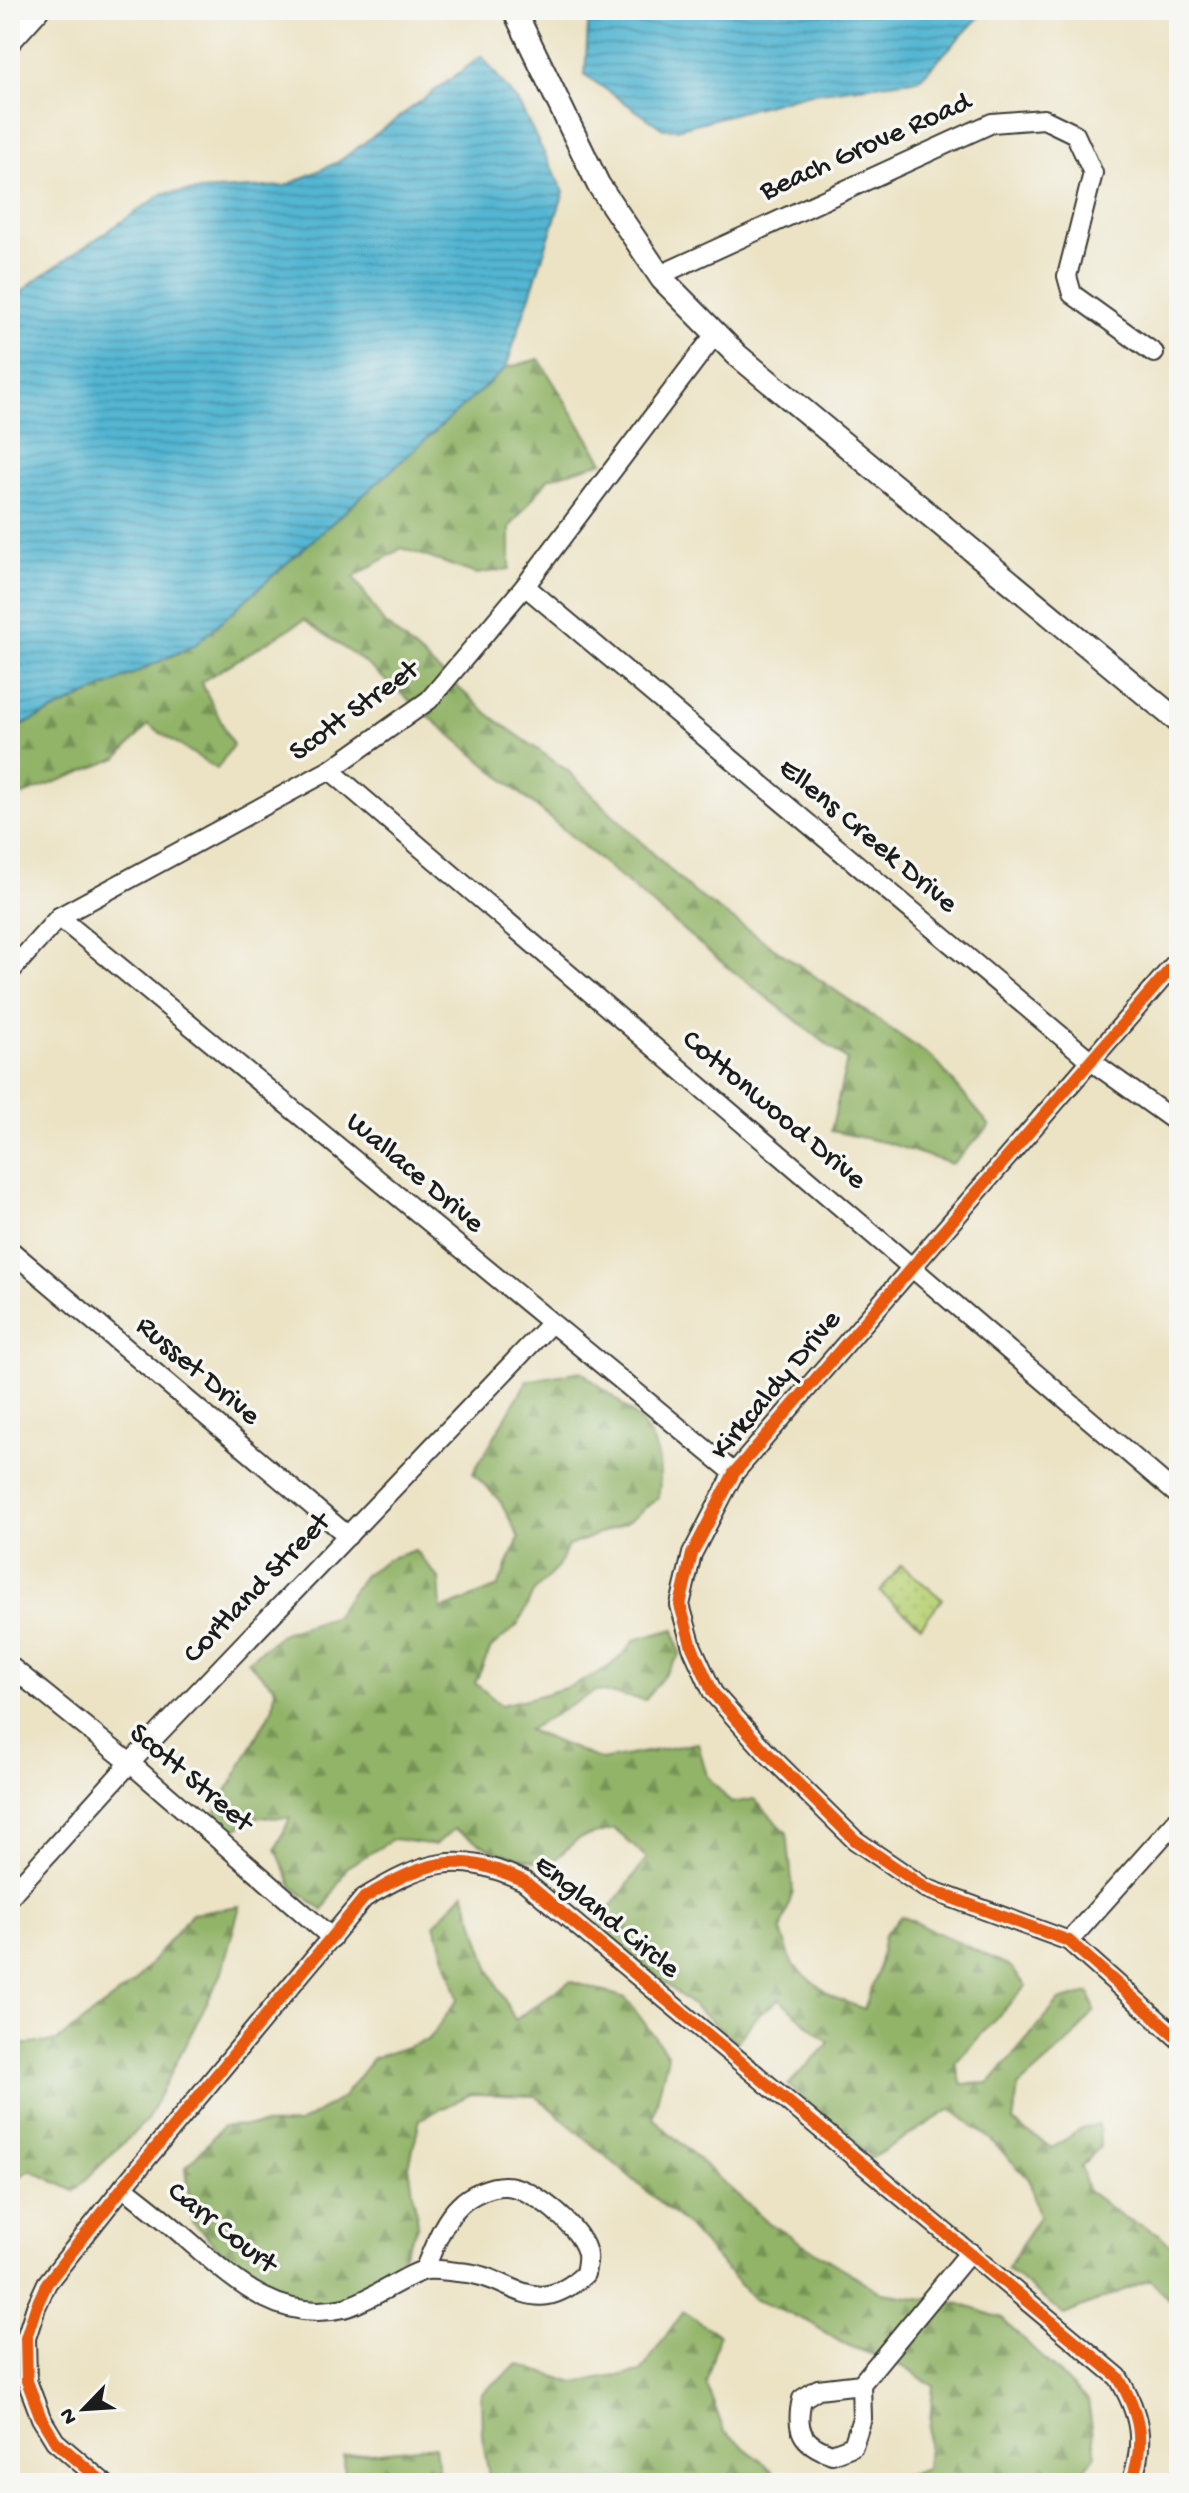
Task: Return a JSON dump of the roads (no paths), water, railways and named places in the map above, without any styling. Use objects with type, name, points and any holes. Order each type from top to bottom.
[{"type":"main road","points":[[10,39],[36,10]]},
{"type":"street","points":[[514,10],[598,184],[660,275],[716,333],[847,449],[1179,722]]},
{"type":"street","name":"Beach Grove Road","points":[[660,275],[992,123],[1044,119],[1075,134],[1093,173],[1067,276],[1072,294],[1154,353]]},
{"type":"street","name":"Scott Street","points":[[10,972],[59,917],[330,770],[429,700],[525,586],[716,333]]},
{"type":"street","name":"Ellens Creek Drive","points":[[525,586],[1091,1061],[1179,1124]]},
{"type":"street","name":"Cottonwood Drive","points":[[330,770],[1179,1496]]},
{"type":"street","name":"Wallace Drive","points":[[59,917],[734,1473]]},
{"type":"street","name":"Kirkcaldy Drive","points":[[1179,959],[734,1473],[692,1554],[680,1605],[692,1647],[713,1693],[765,1751],[855,1840],[925,1888],[1069,1941],[1179,2039]]},
{"type":"street","name":"Russet Drive","points":[[10,1250],[348,1536]]},
{"type":"street","name":"Cortland Street","points":[[10,1896],[130,1763],[550,1324]]},
{"type":"street","name":"Scott Street","points":[[10,1666],[130,1763],[332,1938]]},
{"type":"street","points":[[1069,1941],[1179,1818]]},
{"type":"street","name":"England Circle","points":[[104,2483],[55,2441],[41,2418],[27,2381],[26,2338],[47,2283],[364,1898],[408,1872],[452,1861],[492,1866],[524,1881],[1118,2377],[1138,2418],[1140,2457],[1131,2483]]},
{"type":"street","points":[[506,2186],[534,2196],[575,2228],[588,2252],[585,2274],[555,2296],[535,2297],[475,2272],[424,2270],[448,2219],[461,2204],[480,2192],[506,2186]]},
{"type":"street","name":"Carr Court","points":[[123,2187],[242,2286],[283,2307],[312,2311],[343,2308],[381,2295],[424,2270]]},
{"type":"street","points":[[861,2384],[970,2252]]},
{"type":"water","points":[[589,10],[986,10],[920,79],[806,94],[677,129],[663,129],[585,75]]},
{"type":"water","points":[[482,56],[519,104],[564,192],[506,368],[195,645],[10,731],[10,302],[34,281],[164,193],[285,186],[338,162]]}]
